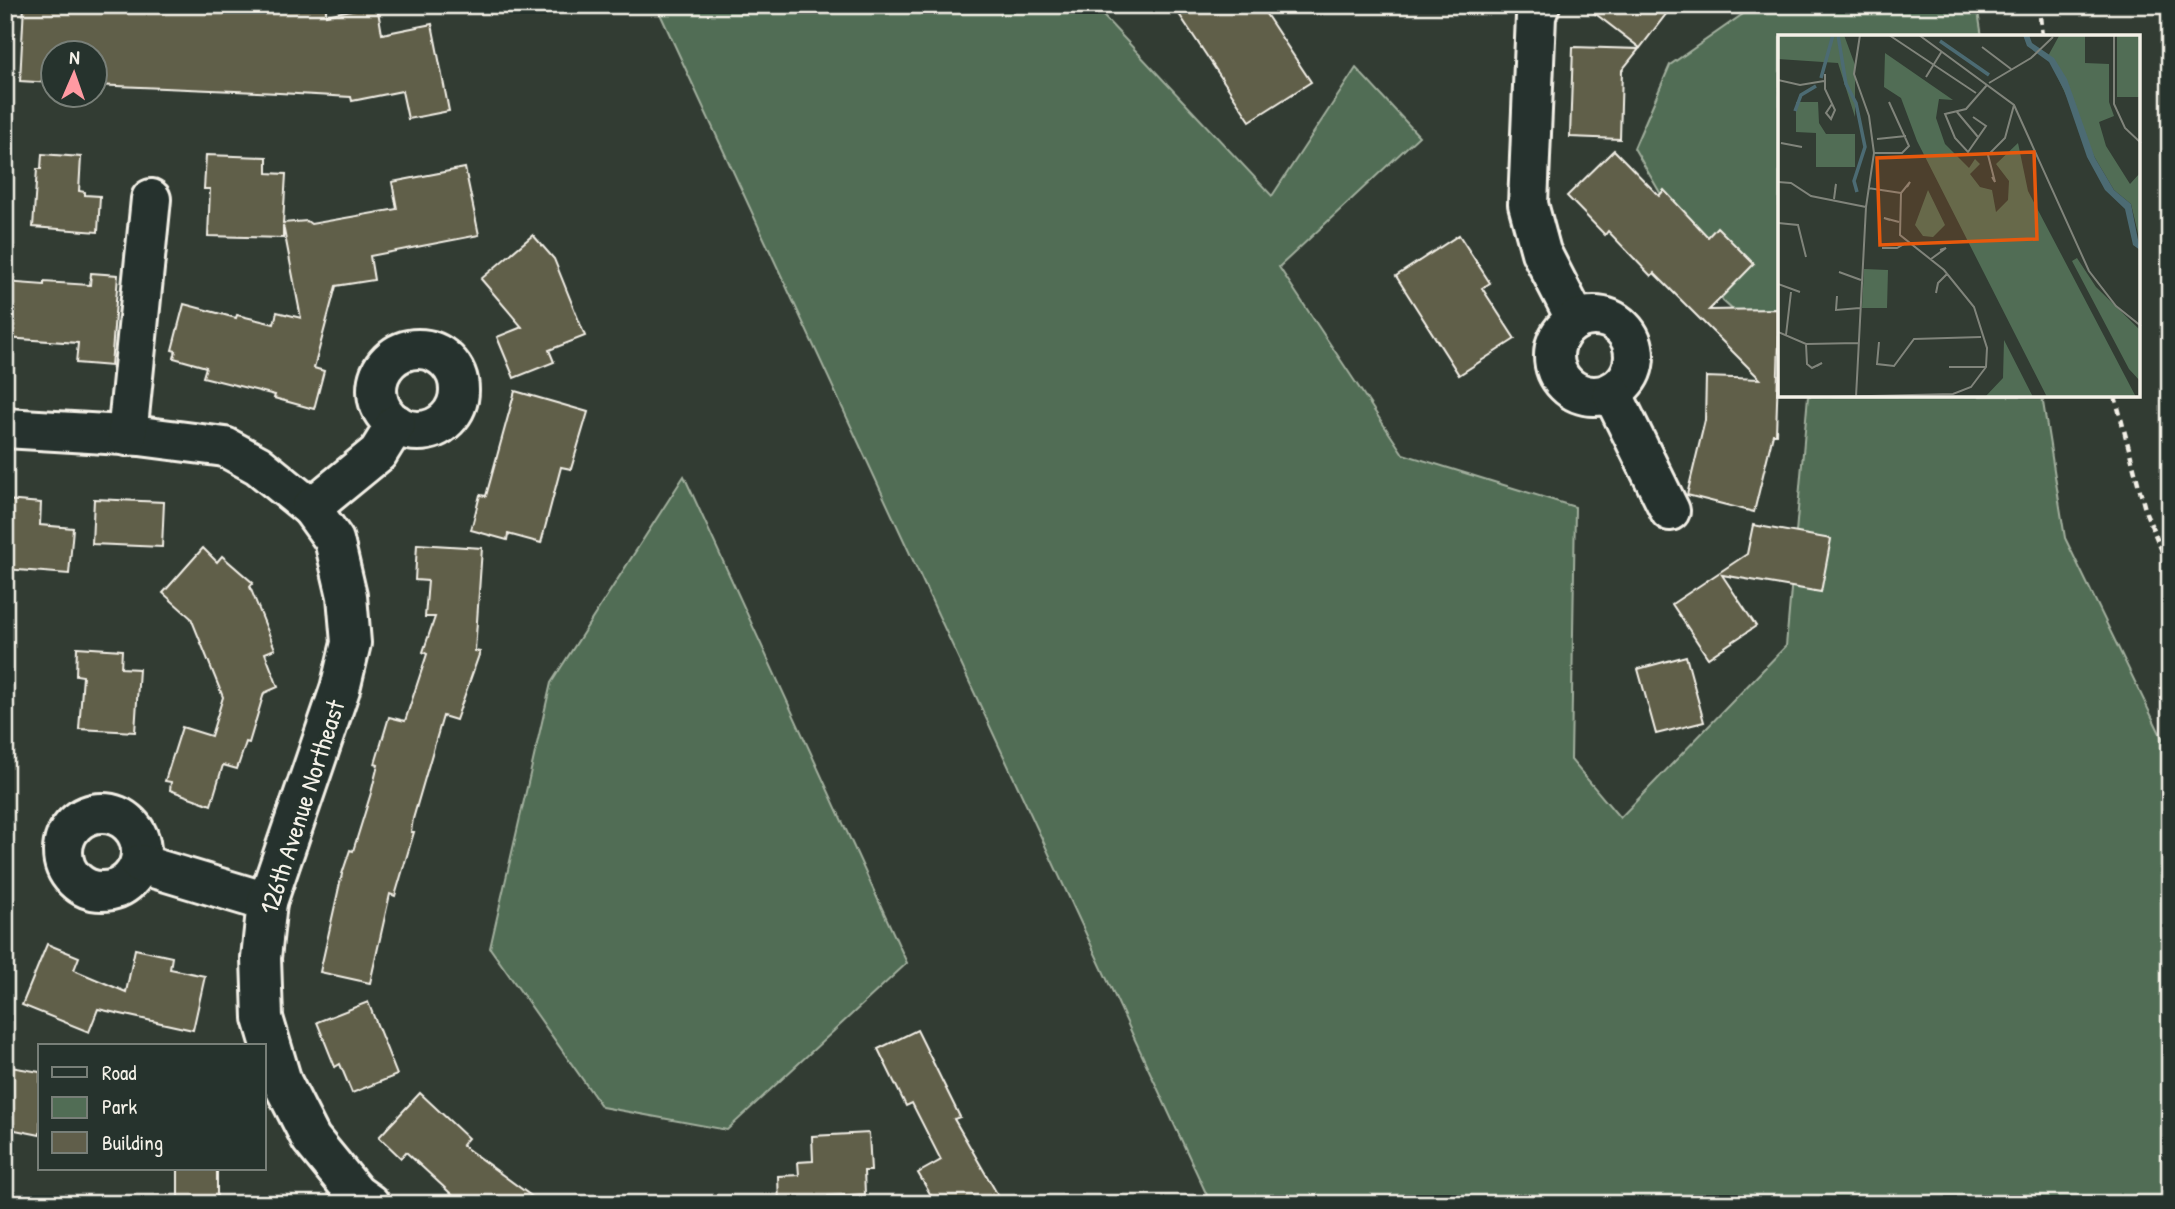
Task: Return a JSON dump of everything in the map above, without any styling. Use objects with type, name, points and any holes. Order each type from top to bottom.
[{"type":"street","points":[[1540,5],[1536,16],[1528,204],[1541,252],[1576,320]]},
{"type":"street","points":[[127,436],[151,199]]},
{"type":"street","points":[[1589,316],[1603,317],[1626,332],[1633,345],[1631,372],[1623,384],[1612,393],[1598,397],[1584,396],[1561,380],[1555,368],[1553,354],[1557,340],[1564,329],[1576,320],[1589,316]]},
{"type":"street","points":[[1612,393],[1670,511]]},
{"type":"street","points":[[311,508],[378,453],[396,424]]},
{"type":"street","name":"126th Avenue Northeast","points":[[5,428],[127,436],[225,447],[258,465],[311,508],[334,540],[347,596],[351,643],[340,689],[267,902],[261,958],[263,1018],[282,1082],[311,1139],[356,1200]]},
{"type":"street","points":[[140,864],[267,902]]},
{"type":"path","points":[[2039,5],[2042,35]]},
{"type":"path","points":[[2115,397],[2146,513],[2170,570]]},
{"type":"green space","points":[[656,5],[1093,5],[1272,196],[1356,68],[1419,136],[1279,267],[1403,454],[1575,507],[1571,760],[1620,818],[1786,646],[1808,397],[2042,397],[2065,538],[2170,754],[2170,1204],[1211,1204]]},
{"type":"green space","points":[[1756,5],[1977,5],[1982,35],[1778,35],[1778,351],[1723,301],[1634,148],[1670,65]]},
{"type":"green space","points":[[684,476],[907,963],[727,1130],[602,1107],[490,948],[551,683]]},
{"type":"building","points":[[24,5],[326,6],[326,15],[377,5],[382,34],[432,24],[449,111],[408,119],[402,91],[352,101],[351,97],[108,86],[108,38],[38,38],[38,82],[20,81]]},
{"type":"building","points":[[1173,5],[1260,5],[1311,82],[1250,121]]},
{"type":"building","points":[[1584,5],[1673,5],[1640,48]]},
{"type":"building","points":[[1573,47],[1639,49],[1622,70],[1620,139],[1570,137]]},
{"type":"building","points":[[1614,150],[1659,196],[1664,190],[1708,237],[1717,227],[1754,264],[1709,310],[1778,309],[1776,434],[1773,434],[1754,512],[1687,495],[1705,420],[1706,377],[1760,379],[1654,273],[1651,276],[1608,231],[1605,235],[1567,196]]},
{"type":"building","points":[[42,154],[81,157],[79,191],[85,192],[85,195],[100,196],[98,232],[33,227],[37,169],[41,169]]},
{"type":"building","points":[[206,155],[267,157],[267,173],[286,174],[283,223],[307,221],[311,224],[397,209],[392,182],[465,168],[479,235],[370,256],[374,280],[336,286],[314,368],[324,371],[314,409],[274,398],[275,395],[203,377],[206,367],[174,358],[176,351],[172,350],[184,304],[236,318],[237,315],[274,324],[277,312],[301,318],[283,225],[283,238],[208,236],[210,189],[204,189]]},
{"type":"building","points":[[533,235],[554,259],[585,336],[549,350],[554,362],[514,378],[497,337],[522,327],[481,279]]},
{"type":"building","points":[[1459,235],[1490,283],[1482,288],[1515,339],[1459,375],[1396,276]]},
{"type":"building","points":[[91,273],[118,275],[111,366],[76,363],[78,343],[5,338],[5,282],[90,285]]},
{"type":"building","points":[[515,391],[588,412],[571,469],[561,467],[541,543],[508,534],[507,540],[471,530],[480,495],[486,496]]},
{"type":"building","points":[[94,499],[164,502],[162,547],[92,544]]},
{"type":"building","points":[[5,500],[41,503],[40,525],[73,528],[69,574],[5,569]]},
{"type":"building","points":[[1753,525],[1831,539],[1821,592],[1722,575],[1756,626],[1708,658],[1672,604],[1747,554]]},
{"type":"building","points":[[417,544],[482,548],[475,651],[480,652],[456,720],[443,716],[413,819],[411,832],[414,832],[395,896],[390,894],[370,983],[320,972],[342,874],[350,850],[353,851],[371,793],[378,765],[375,764],[389,717],[405,721],[427,654],[423,652],[435,617],[425,617],[428,581],[415,580]]},
{"type":"building","points":[[203,548],[217,562],[222,556],[253,583],[250,587],[275,649],[265,653],[278,687],[264,693],[249,743],[246,742],[237,769],[223,765],[211,805],[170,790],[171,782],[165,781],[182,727],[211,736],[223,697],[191,618],[163,593]]},
{"type":"building","points":[[77,647],[122,650],[121,668],[139,669],[135,732],[79,729],[83,676],[76,675]]},
{"type":"building","points":[[1686,656],[1704,722],[1656,734],[1638,669]]},
{"type":"building","points":[[47,944],[79,957],[74,970],[126,992],[135,949],[172,957],[170,969],[205,976],[193,1030],[98,1009],[89,1032],[22,1005]]},
{"type":"building","points":[[368,1002],[397,1075],[352,1093],[340,1064],[335,1067],[317,1022]]},
{"type":"building","points":[[917,1030],[960,1117],[954,1119],[1003,1204],[936,1204],[918,1173],[941,1160],[912,1103],[906,1106],[878,1049]]},
{"type":"building","points":[[5,1066],[38,1072],[38,1135],[5,1128]]},
{"type":"building","points":[[420,1093],[468,1138],[462,1145],[542,1204],[462,1204],[406,1152],[401,1158],[379,1137]]},
{"type":"building","points":[[869,1133],[871,1171],[864,1171],[865,1194],[828,1196],[828,1204],[779,1204],[778,1176],[799,1175],[798,1162],[813,1161],[812,1136]]},
{"type":"building","points":[[178,1170],[217,1170],[217,1198],[178,1198]]}]
